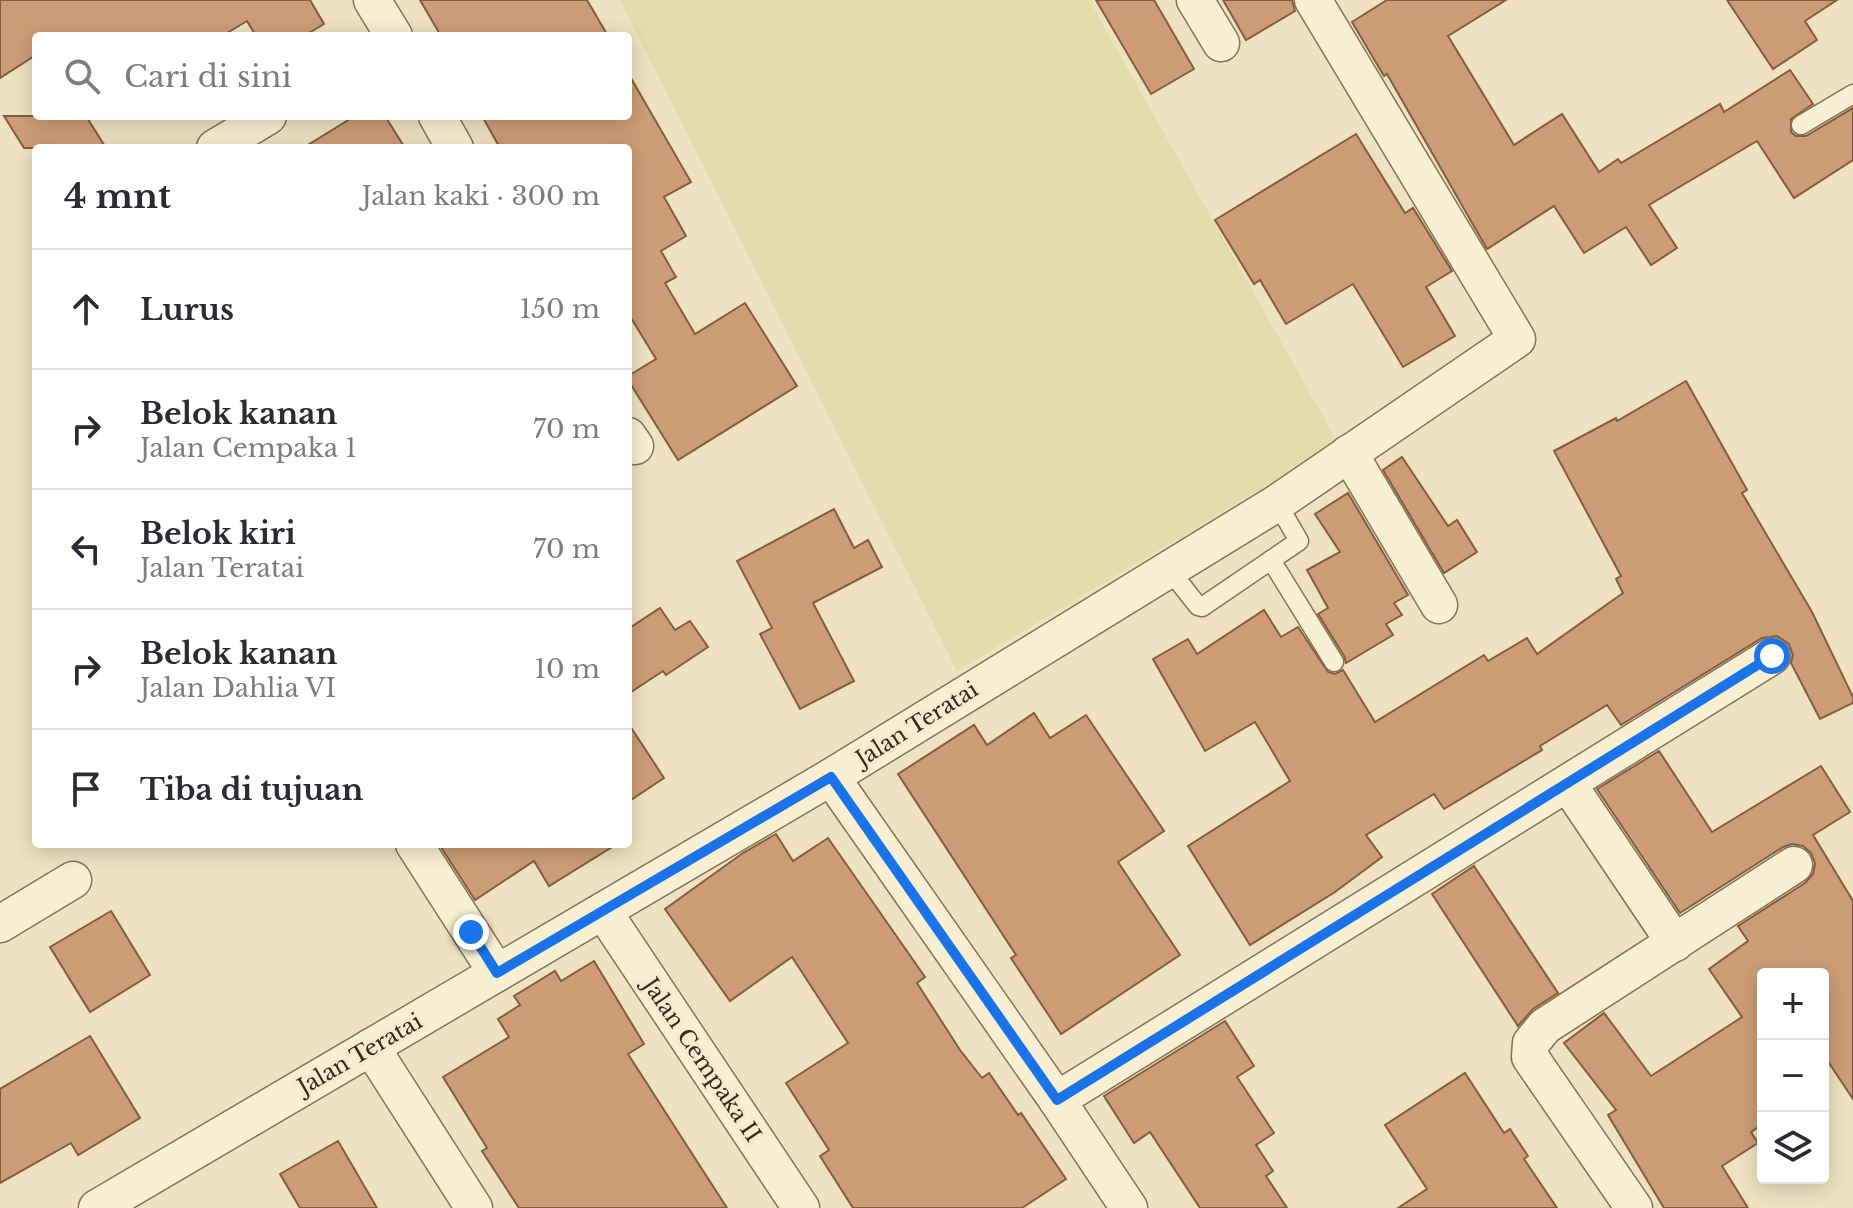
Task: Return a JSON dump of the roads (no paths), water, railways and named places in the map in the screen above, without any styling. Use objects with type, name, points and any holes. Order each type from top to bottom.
[{"type":"street","points":[[372,0],[392,32]]},
{"type":"street","points":[[1195,0],[1221,43]]},
{"type":"street","name":"Jalan Teratai","points":[[97,1208],[831,777],[1277,503],[1517,339],[1313,0]]},
{"type":"street","points":[[222,144],[261,120]]},
{"type":"street","points":[[439,120],[453,144]]},
{"type":"street","points":[[1349,453],[1439,605]]},
{"type":"street","points":[[1057,1100],[1772,656]]},
{"type":"street","points":[[831,777],[1129,1208]]},
{"type":"street","points":[[1568,784],[1675,943]]},
{"type":"street","points":[[417,848],[497,973]]},
{"type":"street","points":[[1634,1208],[1530,1057],[1531,1043],[1545,1026],[1794,865]]},
{"type":"street","points":[[0,924],[73,880]]},
{"type":"street","name":"Jalan Cempaka II","points":[[603,911],[801,1208]]},
{"type":"street","points":[[371,1047],[474,1208]]},
{"type":"lane","points":[[1801,125],[1853,94]]},
{"type":"lane","points":[[1168,568],[1202,607],[1299,541],[1277,503]]},
{"type":"lane","points":[[1271,560],[1334,662]]}]
